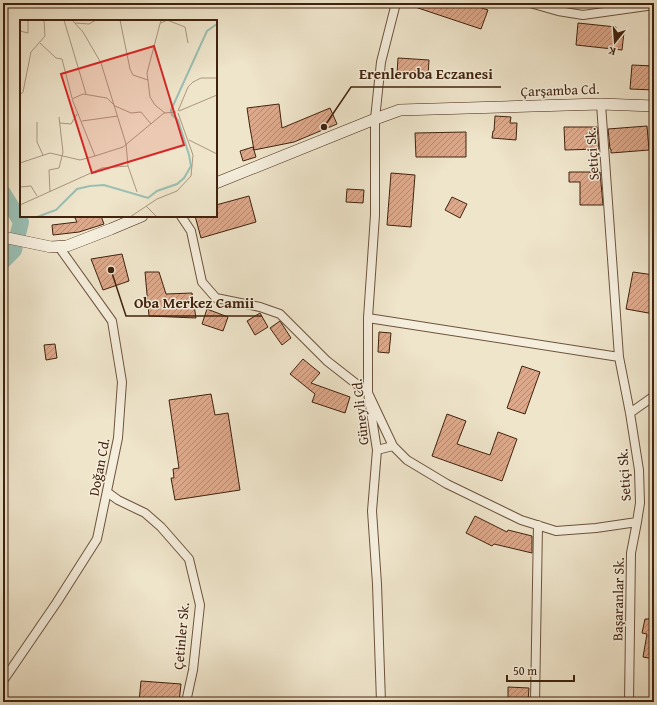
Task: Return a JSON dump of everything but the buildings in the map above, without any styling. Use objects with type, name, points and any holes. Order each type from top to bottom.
[{"type":"street","name":"Güneyli Cd.","points":[[381,702],[372,511],[377,450],[368,393],[368,318],[375,214],[375,118],[381,62],[396,3]]},
{"type":"street","points":[[530,3],[558,11],[583,15],[654,5]]},
{"type":"street","name":"Çarşamba Cd.","points":[[217,183],[375,118],[400,110],[601,104],[654,106]]},
{"type":"street","name":"Setiçi Sk.","points":[[601,104],[619,357],[640,470],[640,503],[637,522]]},
{"type":"street","points":[[3,237],[43,245],[59,247],[67,246],[140,217]]},
{"type":"street","points":[[182,217],[191,231],[202,282],[216,298],[260,307],[280,314],[327,361],[368,393],[393,446],[407,460],[447,484],[521,520],[556,530],[596,528],[637,522]]},
{"type":"street","name":"Doğan Cd.","points":[[3,681],[57,602],[97,539],[118,438],[122,382],[112,321],[59,247]]},
{"type":"street","points":[[368,318],[619,357]]},
{"type":"street","points":[[630,414],[654,396]]},
{"type":"street","points":[[377,450],[393,446]]},
{"type":"street","name":"Çetinler Sk.","points":[[107,492],[118,500],[145,513],[162,527],[189,559],[200,605],[192,670],[186,702]]},
{"type":"street","name":"Başaranlar Sk.","points":[[629,702],[631,554],[637,522]]},
{"type":"street","points":[[535,702],[538,525]]},
{"type":"waterway","points":[[3,193],[21,222],[14,250],[3,261]]},
{"type":"place","name":"Erenleroba Eczanesi","points":[[324,127]]},
{"type":"place","name":"Oba Merkez Camii","points":[[111,270]]}]
